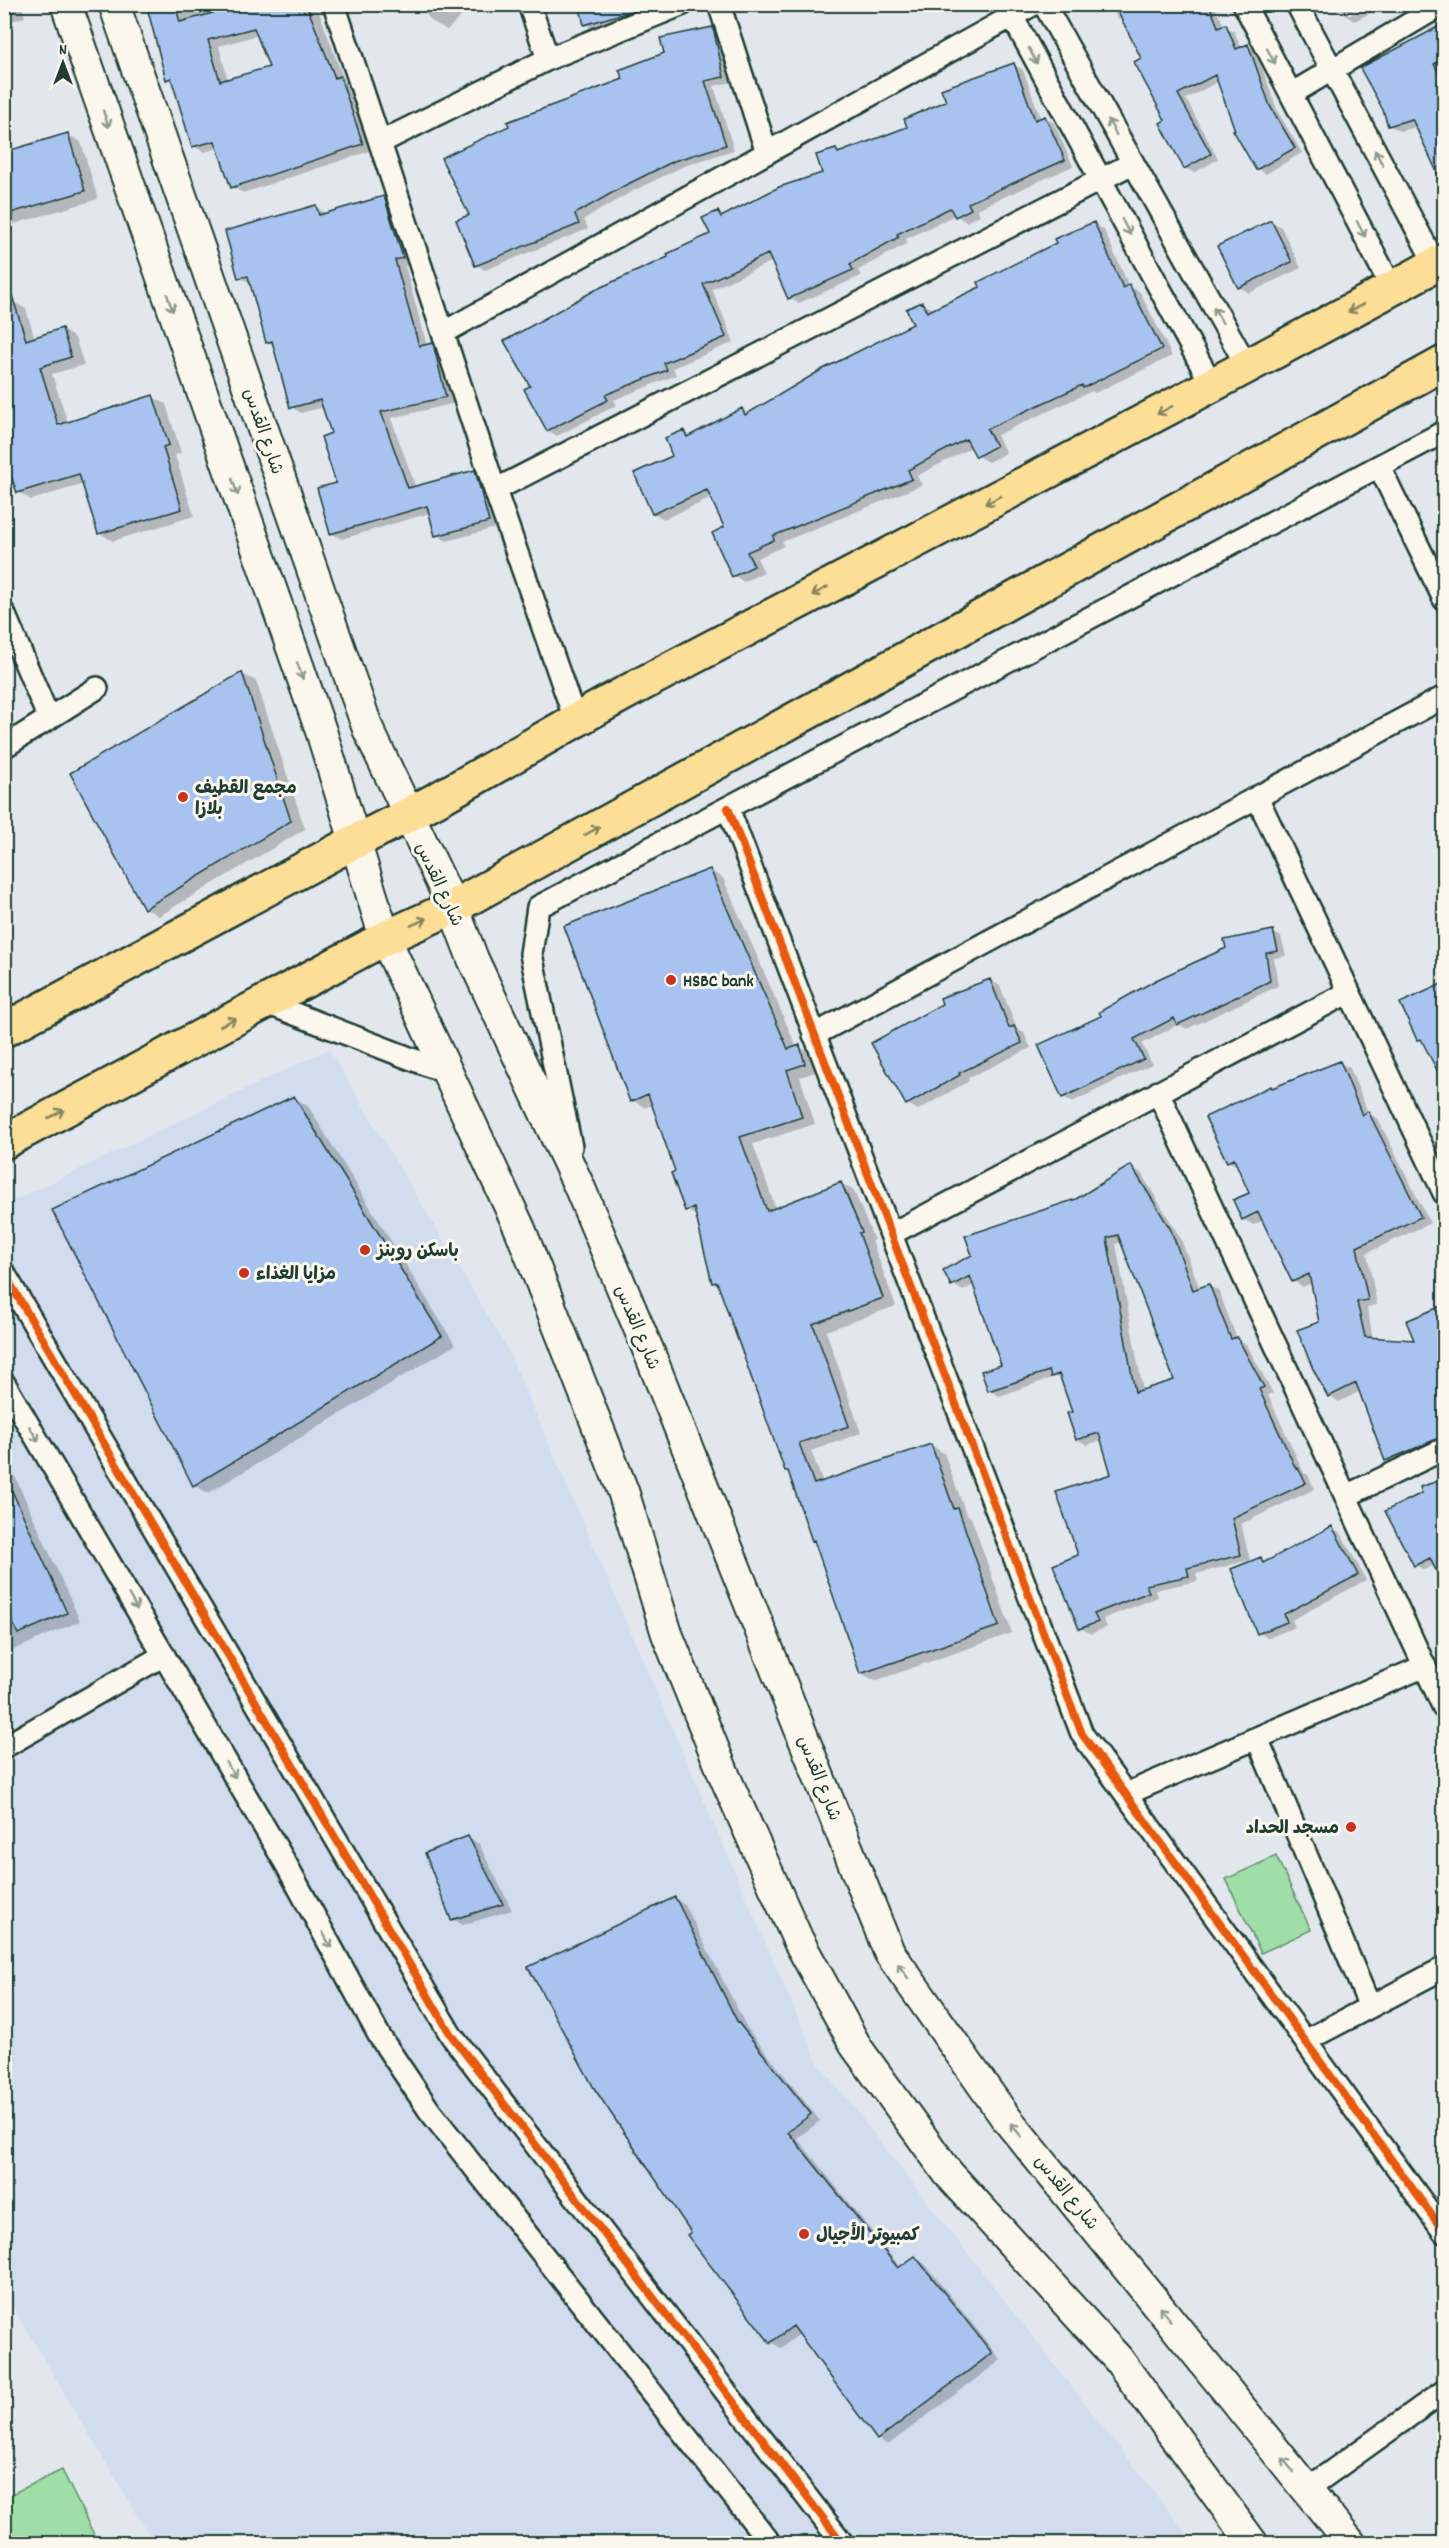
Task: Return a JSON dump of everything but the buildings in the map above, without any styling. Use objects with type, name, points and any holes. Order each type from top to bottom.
[{"type":"main road","points":[[66,4],[321,731],[384,938],[520,1229],[623,1491],[667,1634],[725,1777],[798,1940],[857,2048],[948,2173],[1118,2359],[1253,2544]]},
{"type":"main road","name":"شارع القدس","points":[[114,4],[368,729],[453,907],[473,958],[579,1186],[662,1384],[889,1952],[1006,2118],[1351,2544]]},
{"type":"main road","points":[[4,1030],[354,842],[408,816],[575,719],[1212,385],[1440,262]]},
{"type":"main road","points":[[4,1142],[384,938],[453,907],[1444,363]]},
{"type":"street","points":[[334,4],[495,490],[575,719]]},
{"type":"street","points":[[529,4],[548,59]]},
{"type":"street","points":[[381,142],[548,59],[683,4]]},
{"type":"street","points":[[719,4],[767,153]]},
{"type":"street","points":[[443,333],[767,153],[1009,11],[1034,4]]},
{"type":"street","points":[[1044,4],[1247,366]]},
{"type":"street","points":[[1244,4],[1392,288]]},
{"type":"street","points":[[1297,4],[1440,262]]},
{"type":"street","points":[[1291,94],[1443,4]]},
{"type":"street","points":[[1009,11],[1212,385]]},
{"type":"street","points":[[495,490],[1133,163]]},
{"type":"street","points":[[579,1186],[531,954],[538,907],[1444,432]]},
{"type":"street","points":[[1379,466],[1444,599]]},
{"type":"street","points":[[4,613],[49,719]]},
{"type":"street","points":[[4,747],[97,688]]},
{"type":"street","points":[[814,1035],[1444,697]]},
{"type":"street","points":[[1257,797],[1444,1193]]},
{"type":"street","points":[[728,808],[1082,1734],[1444,2232]]},
{"type":"street","points":[[891,1234],[1349,992]]},
{"type":"street","points":[[264,1002],[448,1073]]},
{"type":"street","points":[[1158,1092],[1444,1708]]},
{"type":"street","points":[[4,1273],[451,2035],[843,2544]]},
{"type":"street","points":[[4,1383],[286,1864],[380,2037],[429,2110],[771,2544]]},
{"type":"street","points":[[1346,1496],[1444,1449]]},
{"type":"street","points":[[4,1747],[164,1655]]},
{"type":"street","points":[[1126,1794],[1425,1666]]},
{"type":"street","points":[[1257,1738],[1370,2007]]},
{"type":"street","points":[[1305,2041],[1444,1968]]},
{"type":"street","points":[[1307,2489],[1444,2391]]},
{"type":"shaded area","points":[[329,1049],[507,1348],[817,2061],[1194,2543],[154,2543],[5,2294],[5,1205]]},
{"type":"green space","points":[[1276,1856],[1311,1930],[1261,1953],[1226,1879]]},
{"type":"green space","points":[[62,2470],[98,2543],[5,2543],[5,2497]]},
{"type":"cycle path","points":[[728,808],[1082,1734],[1444,2232]]},
{"type":"cycle path","points":[[4,1273],[451,2035],[843,2544]]},
{"type":"place","name":"مجمع القطيف بلازا","points":[[183,797]]},
{"type":"place","name":"HSBC bank","points":[[671,980]]},
{"type":"place","name":"باسكن روبنز","points":[[365,1250]]},
{"type":"place","name":"مزايا الغذاء","points":[[244,1273]]},
{"type":"place","name":"مسجد الحداد","points":[[1351,1827]]},
{"type":"place","name":"كمبيوتر الأجيال","points":[[804,2234]]}]
